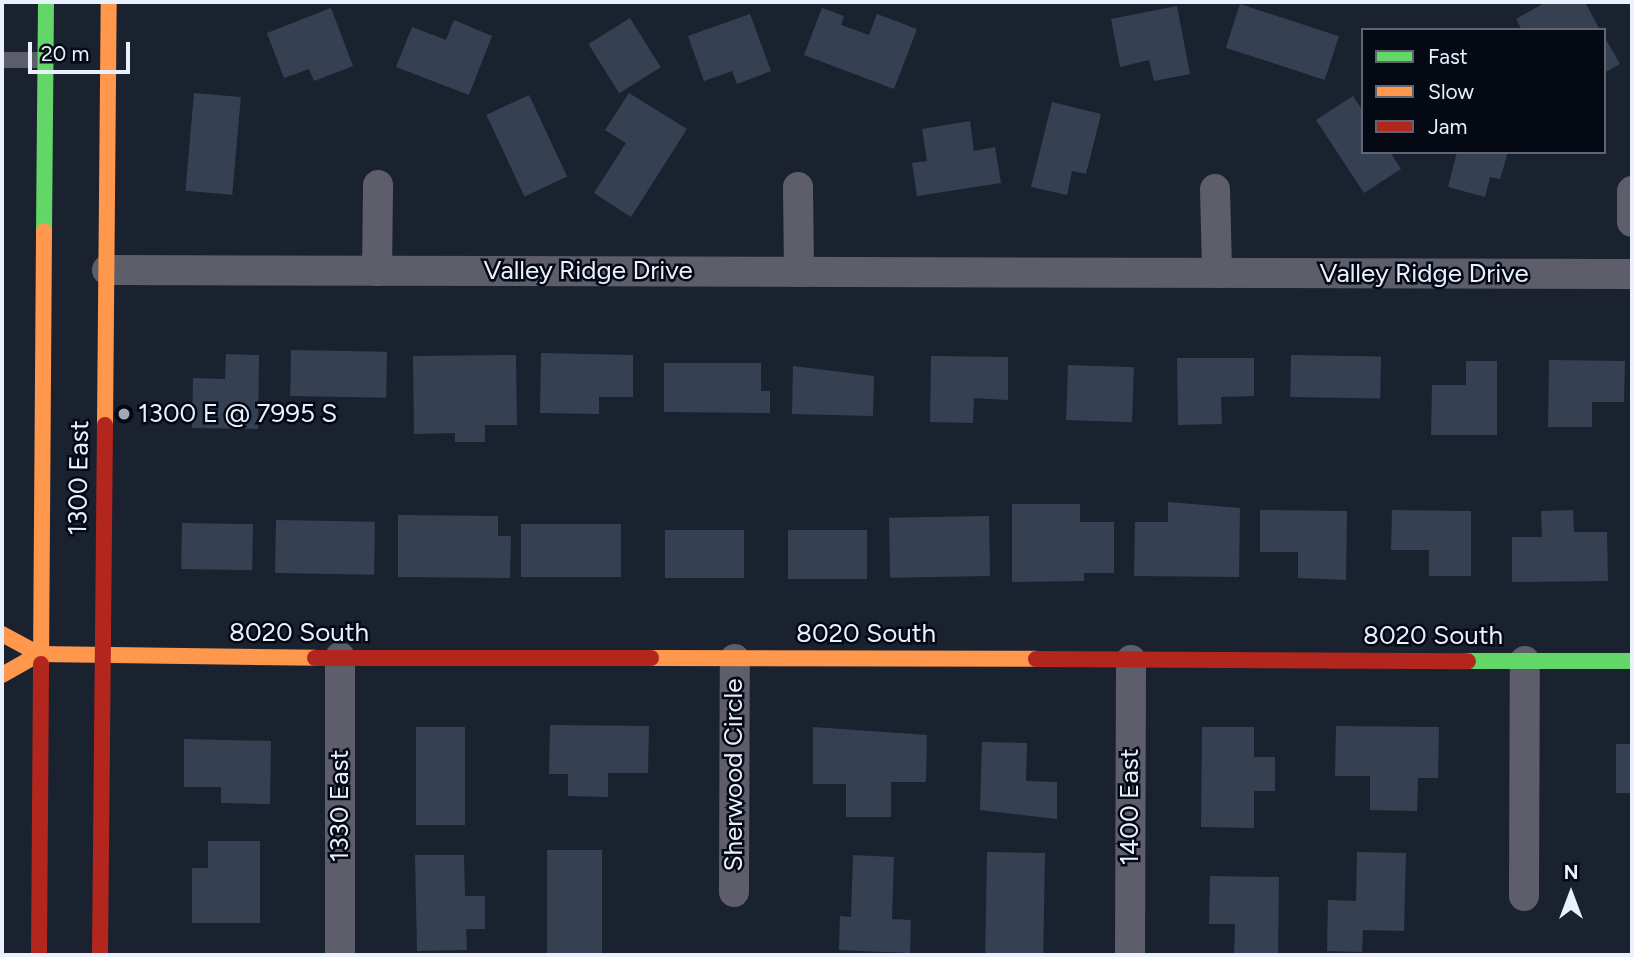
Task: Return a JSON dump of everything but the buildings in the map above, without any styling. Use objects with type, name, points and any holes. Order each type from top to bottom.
[{"type":"main road","name":"1300 East","points":[[39,955],[39,654],[46,2]]},
{"type":"main road","name":"1300 East","points":[[100,955],[100,657],[109,2]]},
{"type":"main road","points":[[2,634],[39,654]]},
{"type":"main road","points":[[2,675],[39,654]]},
{"type":"main road","name":"8020 South","points":[[39,654],[100,657],[1632,661]]},
{"type":"street","points":[[377,185],[377,271]]},
{"type":"street","points":[[798,187],[799,272]]},
{"type":"street","points":[[1215,189],[1217,273]]},
{"type":"street","points":[[1632,191],[1632,222]]},
{"type":"street","name":"Valley Ridge Drive","points":[[107,270],[1632,274]]},
{"type":"street","name":"1330 East","points":[[340,657],[340,955]]},
{"type":"street","name":"Sherwood Circle","points":[[734,892],[735,659]]},
{"type":"street","name":"1400 East","points":[[1130,955],[1131,660]]},
{"type":"street","points":[[1524,895],[1525,661]]},
{"type":"lane","points":[[2,60],[45,60]]},
{"type":"traffic: fast","points":[[44,231],[46,2]]},
{"type":"traffic: fast","points":[[1468,661],[1632,661]]},
{"type":"traffic: slow","points":[[105,425],[109,2]]},
{"type":"traffic: slow","points":[[41,664],[44,231]]},
{"type":"traffic: slow","points":[[2,634],[39,654],[315,658]]},
{"type":"traffic: slow","points":[[2,675],[39,654]]},
{"type":"traffic: slow","points":[[651,658],[1036,659]]},
{"type":"traffic: jam","points":[[100,955],[105,425]]},
{"type":"traffic: jam","points":[[315,658],[651,658]]},
{"type":"traffic: jam","points":[[1036,659],[1468,661]]},
{"type":"traffic: jam","points":[[39,955],[41,664]]},
{"type":"place","name":"1300 E @ 7995 S","points":[[124,414]]}]
